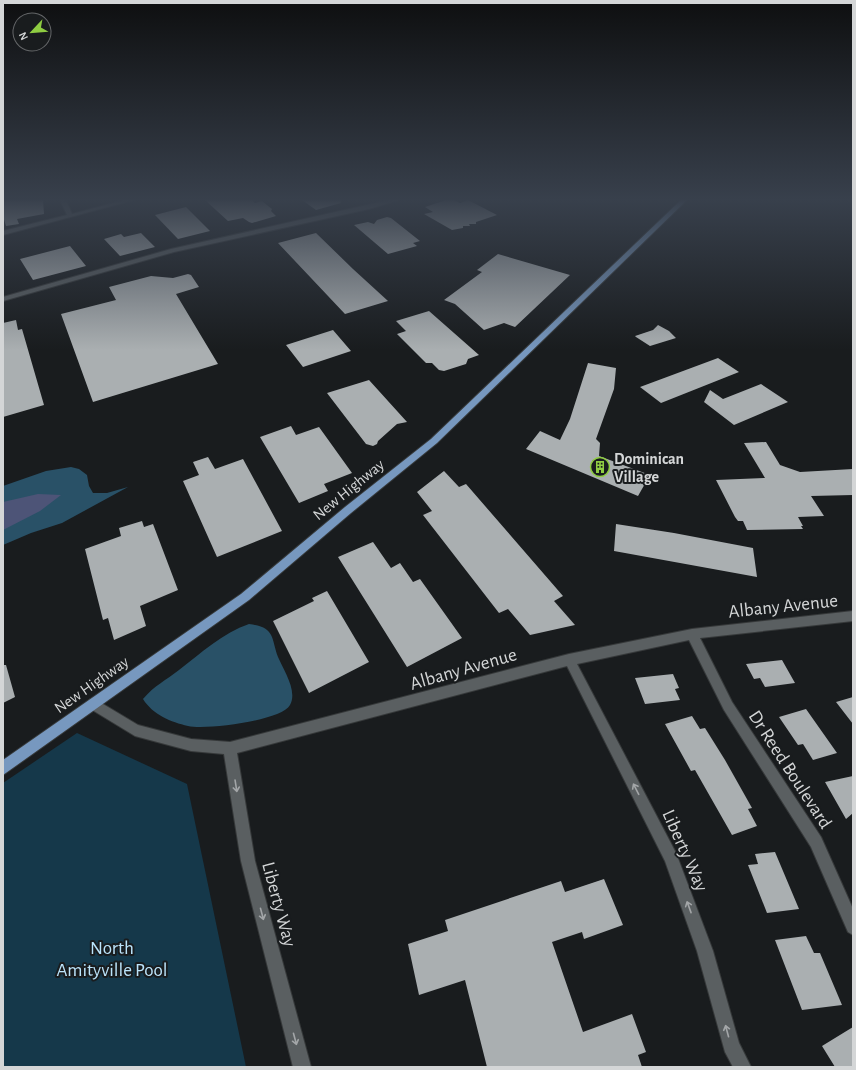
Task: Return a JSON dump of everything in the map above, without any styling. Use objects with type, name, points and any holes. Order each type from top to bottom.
[{"type":"main road","name":"New Highway","points":[[3,768],[245,597],[348,510],[434,441],[632,250]]},
{"type":"street","points":[[3,299],[173,250]]},
{"type":"street","name":"Albany Avenue","points":[[94,704],[135,730],[192,745],[230,748],[569,659],[692,634],[853,616]]},
{"type":"street","name":"Dr Reed Boulevard","points":[[692,634],[728,706],[816,842],[853,926]]},
{"type":"street","name":"Liberty Way","points":[[569,659],[671,858],[705,951],[730,1046],[742,1067]]},
{"type":"street","name":"Liberty Way","points":[[230,748],[248,861],[302,1067]]},
{"type":"green space","name":"North Amityville Pool","points":[[77,733],[187,784],[246,1067],[3,1067],[3,783]]},
{"type":"shaded area","points":[[71,467],[79,469],[87,475],[89,486],[93,493],[107,493],[128,487],[62,523],[31,533],[3,545],[3,486],[46,471]]},
{"type":"shaded area","points":[[38,494],[61,495],[40,511],[3,530],[3,502]]},
{"type":"shaded area","points":[[249,624],[264,628],[271,634],[278,657],[291,687],[292,699],[290,705],[284,711],[259,720],[210,727],[197,727],[188,726],[169,720],[157,714],[147,705],[143,699],[147,694],[221,638]]},
{"type":"building","points":[[55,250],[73,250],[86,266],[33,280],[20,259]]},
{"type":"building","points":[[114,250],[144,250],[120,256]]},
{"type":"building","points":[[285,250],[333,250],[388,301],[345,314]]},
{"type":"building","points":[[383,250],[403,250],[388,254]]},
{"type":"building","points":[[498,254],[570,275],[515,327],[504,323],[484,330],[455,304],[444,300],[482,272],[477,270]]},
{"type":"building","points":[[188,274],[191,275],[199,287],[176,294],[218,364],[93,402],[61,314],[116,300],[109,287],[151,276],[173,278]]},
{"type":"building","points":[[429,311],[479,355],[468,359],[466,364],[444,371],[439,370],[432,363],[426,363],[397,334],[406,331],[396,321]]},
{"type":"building","points":[[16,320],[18,330],[22,329],[44,405],[3,417],[3,323]]},
{"type":"building","points":[[658,325],[669,331],[676,338],[650,346],[635,336],[653,330]]},
{"type":"building","points":[[333,330],[351,351],[303,367],[286,345]]},
{"type":"building","points":[[718,358],[739,372],[661,403],[640,387]]},
{"type":"building","points":[[588,363],[616,368],[614,389],[596,439],[600,443],[599,456],[650,475],[638,496],[526,449],[540,431],[560,440],[570,419]]},
{"type":"building","points":[[369,380],[407,422],[397,424],[378,441],[377,444],[373,446],[366,444],[327,393]]},
{"type":"building","points":[[761,384],[788,402],[734,425],[704,402],[710,390],[723,399]]},
{"type":"building","points":[[291,426],[296,435],[319,427],[352,473],[324,484],[328,491],[299,503],[260,437]]},
{"type":"building","points":[[766,442],[780,465],[800,472],[853,469],[853,495],[811,496],[824,516],[798,517],[803,529],[747,530],[743,521],[738,521],[735,517],[716,480],[765,478],[744,443]]},
{"type":"building","points":[[208,457],[215,469],[243,459],[282,531],[217,557],[183,481],[199,475],[193,462]]},
{"type":"building","points":[[444,471],[459,487],[466,484],[563,596],[554,601],[575,625],[530,635],[508,609],[499,613],[423,515],[432,511],[417,492]]},
{"type":"building","points":[[142,521],[144,527],[153,524],[178,590],[140,606],[146,626],[114,640],[108,618],[103,620],[85,549],[121,536],[119,528]]},
{"type":"building","points":[[616,524],[753,548],[757,577],[614,551]]},
{"type":"building","points":[[373,542],[391,568],[400,563],[413,582],[420,579],[462,638],[407,667],[338,557]]},
{"type":"building","points":[[327,591],[369,662],[309,693],[273,621],[314,601],[312,598]]},
{"type":"building","points":[[782,660],[795,683],[765,687],[760,678],[754,679],[746,664]]},
{"type":"building","points":[[3,665],[6,665],[15,697],[3,703]]},
{"type":"building","points":[[673,674],[679,688],[675,689],[680,700],[645,704],[635,678]]},
{"type":"building","points":[[853,697],[853,724],[836,702]]},
{"type":"building","points":[[806,709],[837,753],[813,760],[803,744],[798,745],[779,717]]},
{"type":"building","points":[[692,716],[700,729],[705,728],[725,760],[752,808],[748,809],[757,826],[732,835],[695,770],[691,771],[665,724]]},
{"type":"building","points":[[853,776],[853,813],[846,819],[825,782]]},
{"type":"building","points":[[775,852],[799,909],[767,913],[748,865],[758,864],[755,854]]},
{"type":"building","points":[[604,879],[623,925],[584,939],[582,932],[552,942],[583,1032],[632,1014],[646,1052],[638,1055],[642,1067],[487,1067],[465,980],[419,995],[408,944],[448,931],[445,920],[561,881],[565,892]]},
{"type":"building","points":[[806,936],[814,953],[820,953],[842,1005],[802,1010],[775,940]]},
{"type":"building","points":[[853,1027],[853,1067],[835,1067],[822,1046]]},
{"type":"place","name":"Dominican Village","points":[[600,467]]}]
